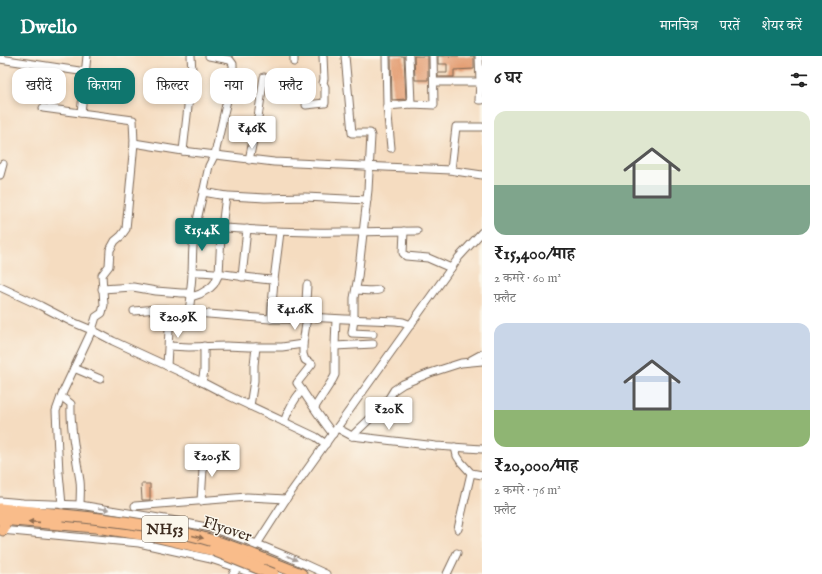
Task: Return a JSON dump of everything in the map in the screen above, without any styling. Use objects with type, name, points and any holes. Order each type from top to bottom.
[{"type":"highway","name":"Flyover","points":[[23,507],[62,515],[120,521],[200,537],[235,548],[301,574]]},
{"type":"highway","name":"NH53","points":[[0,508],[23,507]]},
{"type":"highway","name":"Flyover","points":[[2,525],[62,515],[96,527],[154,536],[213,550],[273,574]]},
{"type":"street","points":[[86,68],[87,56]]},
{"type":"street","points":[[183,151],[192,71],[191,56]]},
{"type":"street","points":[[198,228],[196,225],[209,166],[215,154],[233,73],[233,64],[230,60],[209,56]]},
{"type":"street","points":[[306,105],[325,102],[322,56]]},
{"type":"street","points":[[345,56],[352,133],[370,133],[372,136],[367,200],[354,298],[354,320],[352,333],[373,334]]},
{"type":"street","points":[[386,56],[387,106],[391,148]]},
{"type":"street","points":[[409,56],[411,104]]},
{"type":"street","points":[[387,106],[411,104],[434,105],[433,56]]},
{"type":"street","points":[[479,56],[479,100],[482,100]]},
{"type":"street","points":[[0,59],[74,70]]},
{"type":"street","points":[[249,160],[258,117],[264,77]]},
{"type":"street","points":[[434,82],[480,82]]},
{"type":"street","points":[[81,113],[82,104]]},
{"type":"street","points":[[43,108],[133,120],[134,143],[126,230],[115,241],[110,250],[109,266],[102,275],[104,305],[102,313],[96,317],[92,330],[56,411],[62,515],[80,505],[211,528],[257,544],[326,574]]},
{"type":"street","points":[[451,170],[456,126],[482,127]]},
{"type":"street","points":[[134,143],[249,160],[451,170],[455,172],[482,175]]},
{"type":"street","points":[[0,175],[3,164]]},
{"type":"street","points":[[204,192],[226,196],[265,198],[304,197],[367,200]]},
{"type":"street","points":[[102,289],[133,287],[156,291],[186,293],[190,295],[200,294],[210,288],[214,284],[219,274],[221,236],[226,196]]},
{"type":"street","points":[[190,312],[192,251],[196,231],[202,225],[280,232],[417,231]]},
{"type":"street","points":[[242,277],[246,229]]},
{"type":"street","points":[[404,231],[403,253],[406,256],[428,258],[451,268]]},
{"type":"street","points":[[271,319],[280,232]]},
{"type":"street","points":[[233,574],[257,544],[286,499],[459,257],[482,232]]},
{"type":"street","points":[[192,272],[205,272],[274,280]]},
{"type":"street","points":[[307,285],[307,317],[303,354],[305,360],[312,364],[297,383],[324,422],[335,431],[352,436],[482,449]]},
{"type":"street","points":[[0,287],[202,382],[316,437],[326,444]]},
{"type":"street","points":[[356,290],[372,292],[379,290]]},
{"type":"street","points":[[134,311],[157,309],[271,319],[307,317],[396,321],[410,325]]},
{"type":"street","points":[[167,366],[169,330],[172,310]]},
{"type":"street","points":[[315,407],[335,375],[336,319]]},
{"type":"street","points":[[169,346],[282,347],[303,344]]},
{"type":"street","points":[[335,346],[373,344]]},
{"type":"street","points":[[202,382],[204,371],[204,346]]},
{"type":"street","points":[[250,406],[254,381],[256,347]]},
{"type":"street","points":[[468,362],[482,354]]},
{"type":"street","points":[[352,436],[377,412],[394,390],[402,384],[461,363],[482,361]]},
{"type":"street","points":[[74,368],[100,379]]},
{"type":"street","points":[[284,422],[287,412],[302,390]]},
{"type":"street","points":[[61,397],[71,404],[74,443],[80,483],[80,505]]},
{"type":"street","points":[[455,447],[457,456],[471,473],[482,475]]},
{"type":"street","points":[[201,501],[204,454]]},
{"type":"street","points":[[458,529],[471,473]]},
{"type":"street","points":[[135,506],[247,497],[286,499]]},
{"type":"street","points":[[0,501],[23,507]]},
{"type":"street","points":[[2,525],[139,543],[211,559],[253,574]]},
{"type":"street","points":[[443,574],[457,553]]},
{"type":"building","points":[[391,56],[404,56],[406,99],[392,100]]},
{"type":"building","points":[[414,56],[428,56],[428,80],[415,80]]},
{"type":"building","points":[[438,56],[474,56],[474,69],[454,70],[454,77],[438,77],[438,73],[447,73],[447,64],[438,64]]},
{"type":"building","points":[[141,484],[150,484],[150,500],[142,500]]}]
